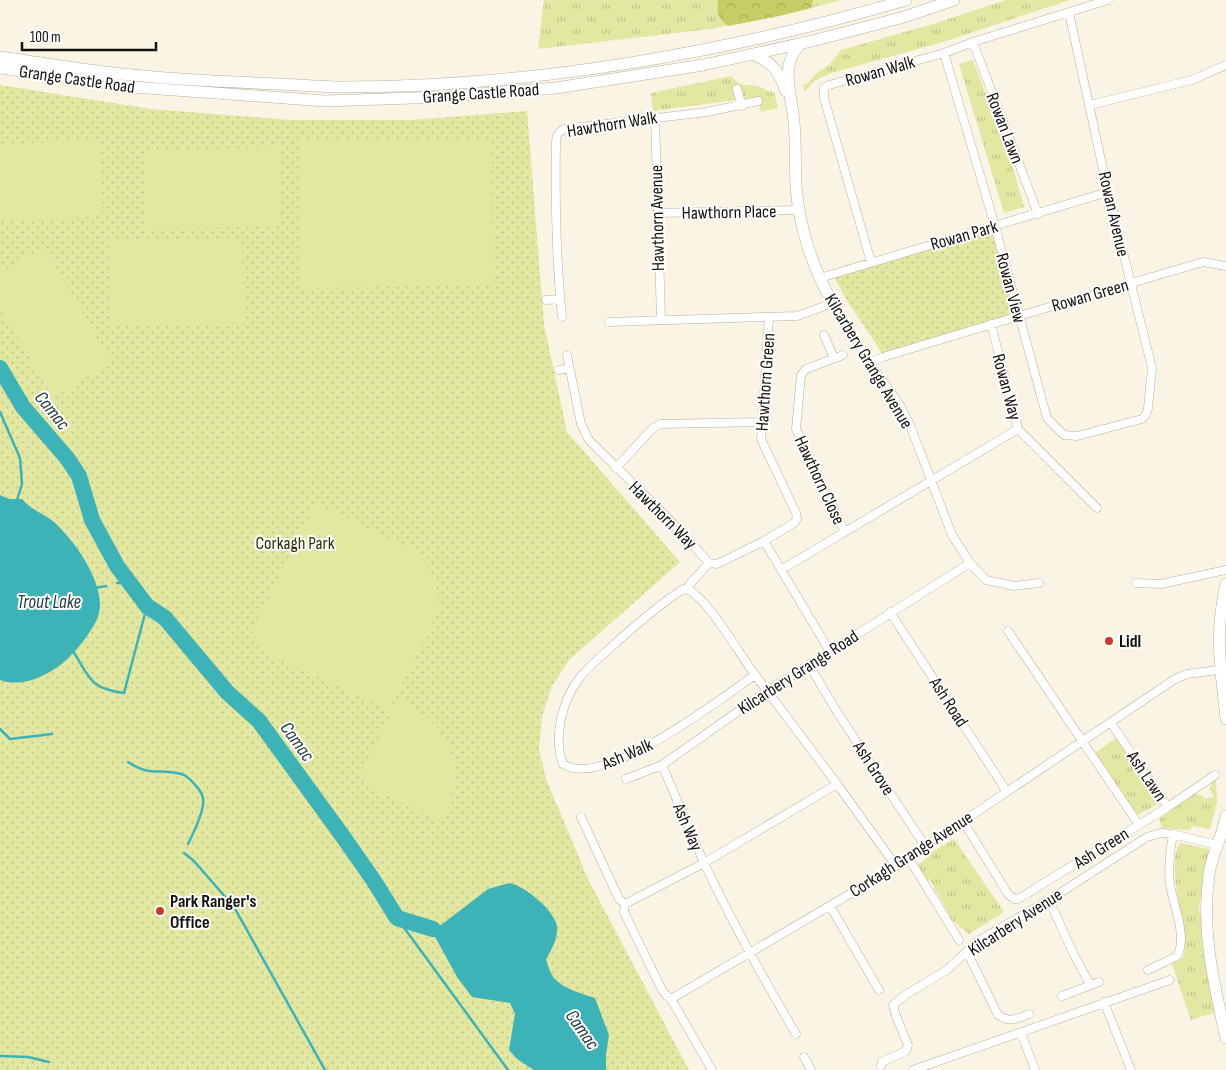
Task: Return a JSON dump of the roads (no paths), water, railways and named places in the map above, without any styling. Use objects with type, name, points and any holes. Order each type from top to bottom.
[{"type":"main road","name":"Grange Castle Road","points":[[0,57],[130,75],[225,82],[343,87],[460,83],[589,70],[723,46],[841,19],[906,0]]},
{"type":"main road","name":"Grange Castle Road","points":[[0,68],[133,87],[324,101],[441,97],[556,88],[703,66],[802,44],[904,17],[954,0]]},
{"type":"main road","name":"Kilcarbery Grange Avenue","points":[[802,44],[793,53],[788,67],[794,122],[796,189],[807,242],[820,278],[833,303]]},
{"type":"main road","name":"Kilcarbery Grange Avenue","points":[[753,54],[769,62],[774,67],[792,104]]},
{"type":"main road","points":[[1226,584],[1218,627],[1220,670],[1226,719]]},
{"type":"main road","points":[[1226,816],[1209,872],[1206,898],[1206,929],[1210,961],[1226,1038]]},
{"type":"street","name":"Rowan Walk","points":[[872,262],[824,98],[824,88],[944,53],[973,42],[1108,0]]},
{"type":"street","name":"Rowan Avenue","points":[[1069,12],[1108,192],[1152,368],[1152,380],[1146,415]]},
{"type":"street","name":"Rowan Lawn","points":[[973,42],[1038,214]]},
{"type":"street","name":"Rowan View","points":[[944,53],[995,226],[1047,418],[1064,435],[1077,436],[1127,424],[1142,419],[1146,415]]},
{"type":"street","points":[[1090,105],[1192,80],[1226,65]]},
{"type":"street","points":[[737,89],[742,106]]},
{"type":"street","name":"Hawthorn Walk","points":[[562,317],[555,214],[556,136],[564,129],[707,112],[742,106],[758,101]]},
{"type":"street","name":"Hawthorn Avenue","points":[[655,117],[661,319]]},
{"type":"street","name":"Rowan Park","points":[[820,278],[1108,192]]},
{"type":"street","name":"Hawthorn Place","points":[[658,213],[800,210]]},
{"type":"street","name":"Rowan Green","points":[[870,363],[883,357],[991,324],[1203,262],[1226,266]]},
{"type":"street","points":[[546,300],[560,299]]},
{"type":"street","points":[[610,322],[797,316],[833,303]]},
{"type":"street","name":"Kilcarbery Grange Avenue","points":[[833,303],[870,363],[900,405],[952,535],[970,563],[986,580],[1014,586],[1039,583]]},
{"type":"street","name":"Hawthorn Green","points":[[710,563],[717,564],[764,541],[794,523],[797,519],[796,513],[762,443],[769,317]]},
{"type":"street","name":"Rowan Way","points":[[991,324],[1018,429],[1097,508]]},
{"type":"street","points":[[824,335],[834,358]]},
{"type":"street","name":"Hawthorn Way","points":[[567,355],[585,432],[594,446],[673,523],[682,535],[710,563]]},
{"type":"street","name":"Hawthorn Close","points":[[843,355],[806,369],[801,375],[796,429],[845,532]]},
{"type":"street","points":[[559,370],[569,368]]},
{"type":"street","name":"Hawthorn Way","points":[[616,468],[660,424],[762,422]]},
{"type":"street","name":"Hawthorn Close","points":[[781,570],[1018,429]]},
{"type":"street","points":[[764,541],[830,650]]},
{"type":"street","points":[[710,563],[689,586],[688,590],[693,592],[707,605],[755,676],[896,866]]},
{"type":"street","name":"Kilcarbery Grange Road","points":[[626,779],[662,765],[767,691],[970,563]]},
{"type":"street","points":[[1136,583],[1169,583],[1226,570]]},
{"type":"street","name":"Ash Walk","points":[[688,590],[683,589],[650,612],[578,679],[569,695],[562,716],[560,757],[563,764],[573,768],[589,768],[612,763],[658,741],[755,676]]},
{"type":"street","name":"Ash Road","points":[[890,612],[1007,792]]},
{"type":"street","name":"Ash Green","points":[[1008,631],[1139,825]]},
{"type":"street","name":"Ash Grove","points":[[809,665],[925,846]]},
{"type":"street","name":"Corkagh Grange Avenue","points":[[671,999],[896,866],[1181,676],[1220,670]]},
{"type":"street","name":"Ash Lawn","points":[[1110,723],[1168,807],[1215,775]]},
{"type":"street","name":"Ash Way","points":[[625,904],[704,863],[662,765]]},
{"type":"street","points":[[796,1034],[750,954],[704,863],[837,784]]},
{"type":"street","name":"Ash Green","points":[[963,820],[1008,894],[1014,899],[1018,899],[1168,807]]},
{"type":"street","points":[[581,817],[619,899],[625,904],[624,912],[662,990],[671,999],[712,1070]]},
{"type":"street","name":"Kilcarbery Avenue","points":[[881,1066],[882,1062],[906,1051],[908,1045],[893,1005],[907,994],[947,970],[978,941],[1048,900],[1147,837],[1161,833],[1173,834],[1217,845]]},
{"type":"street","points":[[1148,970],[1177,956],[1182,942],[1170,884],[1169,864],[1173,834]]},
{"type":"street","points":[[908,858],[959,940]]},
{"type":"street","points":[[1048,900],[1090,984]]},
{"type":"street","points":[[830,906],[879,990]]},
{"type":"street","points":[[967,952],[998,1015],[1006,1020],[1030,1014]]},
{"type":"street","points":[[913,1070],[937,1066],[1104,1002],[1170,980]]},
{"type":"street","points":[[1062,996],[1099,982]]},
{"type":"street","points":[[1104,1002],[1131,1070]]},
{"type":"street","points":[[1021,1033],[1035,1070]]},
{"type":"street","points":[[804,1057],[811,1070]]},
{"type":"water","name":"Trout Lake","points":[[0,495],[9,499],[22,499],[63,531],[87,564],[98,590],[100,602],[99,613],[94,625],[85,639],[68,658],[42,676],[17,683],[0,680]]},
{"type":"water","points":[[509,883],[523,888],[538,900],[555,920],[557,935],[546,959],[548,967],[558,982],[573,991],[595,998],[609,1035],[606,1070],[534,1070],[517,1059],[509,1050],[515,1014],[510,1003],[472,997],[457,977],[433,933],[412,924],[413,920],[430,926],[441,925],[488,889]]},
{"type":"waterway","name":"Camac","points":[[0,368],[23,407],[67,458],[79,476],[92,520],[117,566],[147,606],[165,618],[227,692],[259,721],[344,838],[397,918],[433,929]]},
{"type":"waterway","name":"Camac","points":[[0,412],[20,458],[22,484],[17,500]]},
{"type":"waterway","points":[[117,583],[129,583]]},
{"type":"waterway","points":[[95,588],[106,586]]},
{"type":"waterway","name":"Camac","points":[[73,651],[87,675],[97,685],[124,693],[147,606]]},
{"type":"waterway","points":[[0,729],[10,739],[52,734]]},
{"type":"waterway","points":[[128,762],[149,771],[173,772],[183,775],[189,778],[202,794],[202,809],[188,844]]},
{"type":"waterway","points":[[184,853],[194,861],[234,907],[325,1070]]},
{"type":"waterway","name":"Camac","points":[[397,918],[508,1070]]},
{"type":"waterway","points":[[0,1056],[28,1057],[49,1062]]},
{"type":"place","name":"Lidl","points":[[1109,641]]},
{"type":"place","name":"Park Ranger's Office","points":[[160,911]]},
{"type":"park label","name":"Corkagh Park","points":[[295,543]]}]
